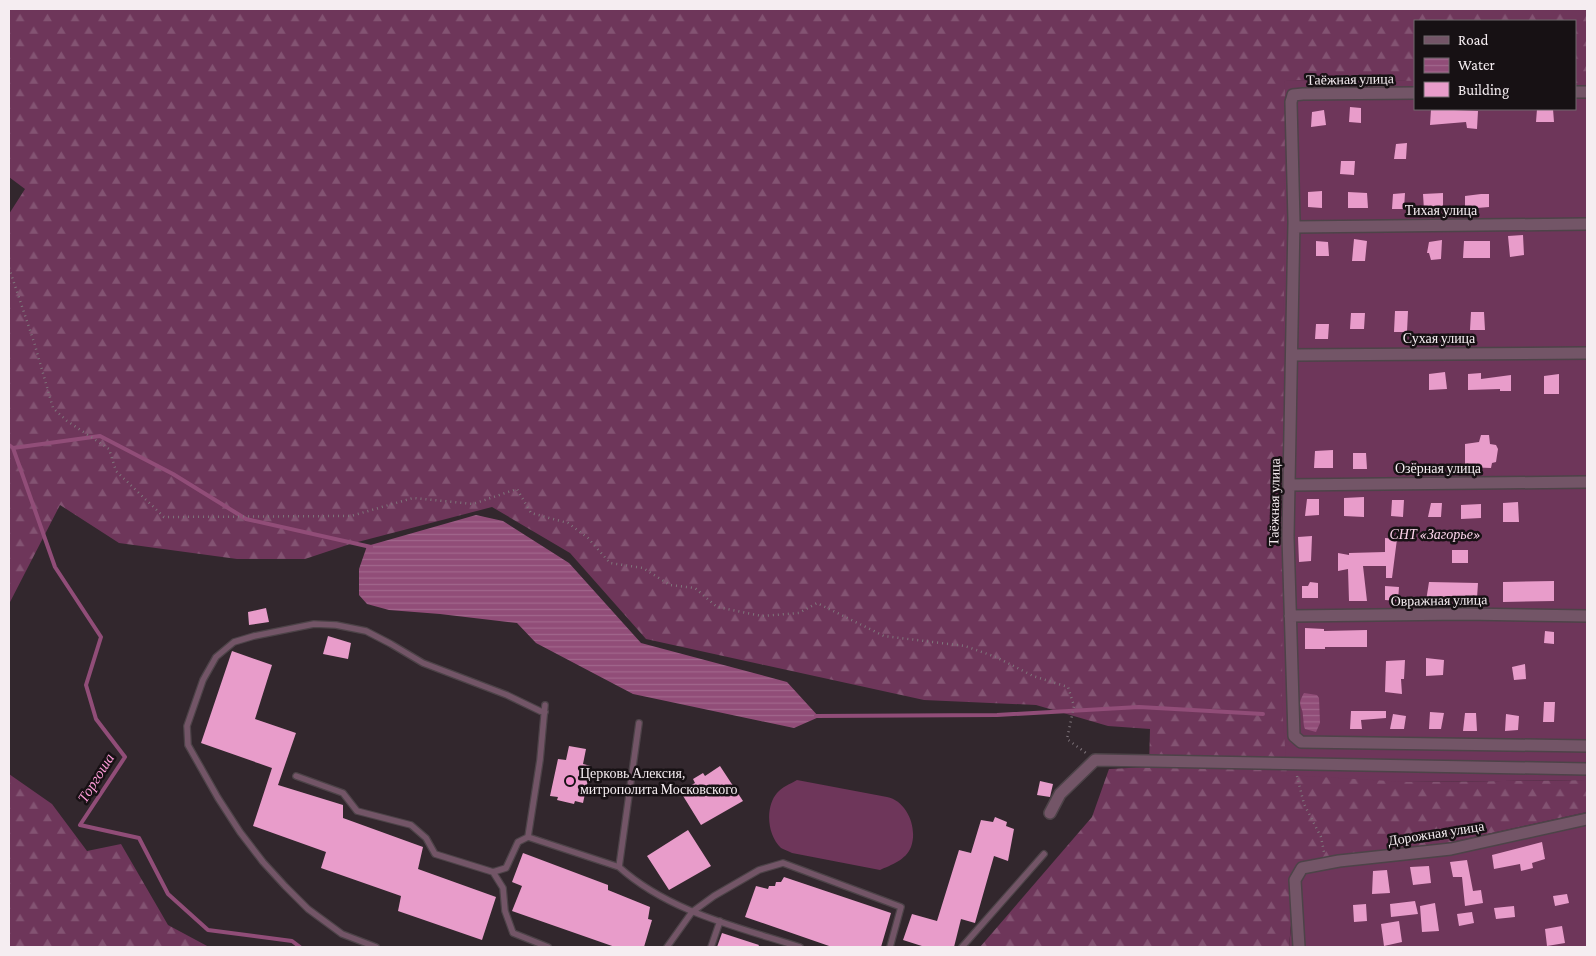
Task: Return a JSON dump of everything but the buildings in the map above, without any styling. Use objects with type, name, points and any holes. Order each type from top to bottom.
[{"type":"street","name":"Таёжная улица","points":[[1414,93],[1303,94],[1293,95],[1291,102],[1294,226],[1288,537],[1294,736],[1301,742],[1587,746]]},
{"type":"street","name":"Тихая улица","points":[[1294,226],[1587,224]]},
{"type":"street","name":"Сухая улица","points":[[1292,354],[1587,354]]},
{"type":"street","name":"Озёрная улица","points":[[1289,485],[1587,482]]},
{"type":"street","name":"Овражная улица","points":[[1290,616],[1464,614],[1587,616]]},
{"type":"street","points":[[1050,813],[1060,794],[1095,760],[1587,769]]},
{"type":"street","name":"Дорожная улица","points":[[1298,947],[1295,880],[1302,868],[1451,848],[1587,819]]},
{"type":"lane","points":[[376,947],[342,934],[308,910],[262,862],[218,798],[188,745],[187,726],[203,680],[216,656],[234,642],[314,624],[336,625],[366,631],[423,663],[540,711],[545,708],[540,760],[528,837]]},
{"type":"lane","points":[[619,867],[639,723]]},
{"type":"lane","points":[[296,776],[343,793],[357,811],[411,825],[426,838],[435,854],[493,872],[506,868],[518,842],[528,837],[619,867],[634,881],[692,912],[800,947]]},
{"type":"lane","points":[[962,947],[1044,854]]},
{"type":"lane","points":[[667,947],[692,912],[714,896],[759,870],[783,863],[901,907],[890,947]]},
{"type":"lane","points":[[493,872],[503,888],[505,911],[513,933],[548,947]]},
{"type":"lane","points":[[711,947],[720,921]]},
{"type":"path","points":[[9,268],[34,342],[53,408],[67,421],[109,449],[116,471],[164,517],[351,516],[414,498],[473,504],[517,489],[531,513],[568,523],[588,538],[610,563],[643,568],[670,585],[695,588],[717,607],[762,616],[799,613],[817,603],[884,636],[965,646],[996,657],[1033,676],[1068,687],[1074,706],[1067,739],[1095,760]]},
{"type":"path","points":[[1295,763],[1304,804],[1321,837],[1326,864]]},
{"type":"green space","points":[[9,9],[1587,9],[1587,83],[1576,83],[1576,20],[1414,20],[1414,81],[1286,80],[1407,782],[1587,780],[1587,812],[1419,849],[1295,880],[1289,947],[980,947],[1092,817],[1109,769],[1149,767],[1150,729],[1108,726],[1036,705],[924,700],[646,639],[570,553],[492,507],[350,544],[305,559],[237,559],[119,543],[60,505],[9,604],[9,214],[25,189],[9,177]]},
{"type":"green space","name":"СНТ «Загорье»","points":[[1285,80],[1414,81],[1414,110],[1576,110],[1576,83],[1587,83],[1587,780],[1407,782],[1287,775],[1282,705]]},
{"type":"green space","points":[[9,774],[52,804],[87,851],[121,844],[168,925],[209,947],[9,947]]},
{"type":"green space","points":[[797,780],[887,797],[894,800],[905,810],[912,824],[913,840],[909,852],[898,862],[880,870],[792,853],[781,848],[770,829],[769,813],[773,799],[779,791]]},
{"type":"green space","points":[[1587,812],[1587,947],[1289,947],[1297,867],[1419,849]]},
{"type":"water","points":[[476,515],[503,521],[569,563],[641,643],[787,682],[819,717],[794,728],[633,694],[536,643],[517,623],[389,610],[367,604],[359,595],[359,569],[367,546]]},
{"type":"water","points":[[1304,693],[1317,695],[1319,698],[1320,723],[1316,732],[1304,727],[1300,704]]},
{"type":"waterway","points":[[13,448],[100,436],[173,474],[246,519],[371,547]]},
{"type":"waterway","name":"Торгоша","points":[[9,445],[13,448],[55,567],[101,637],[86,685],[96,719],[125,757],[80,825],[139,838],[168,894],[208,930],[292,941],[300,947]]},
{"type":"waterway","points":[[816,716],[997,715],[1139,707],[1263,714]]},
{"type":"place","name":"Церковь Алексия, митрополита Московского","points":[[570,781]]}]
